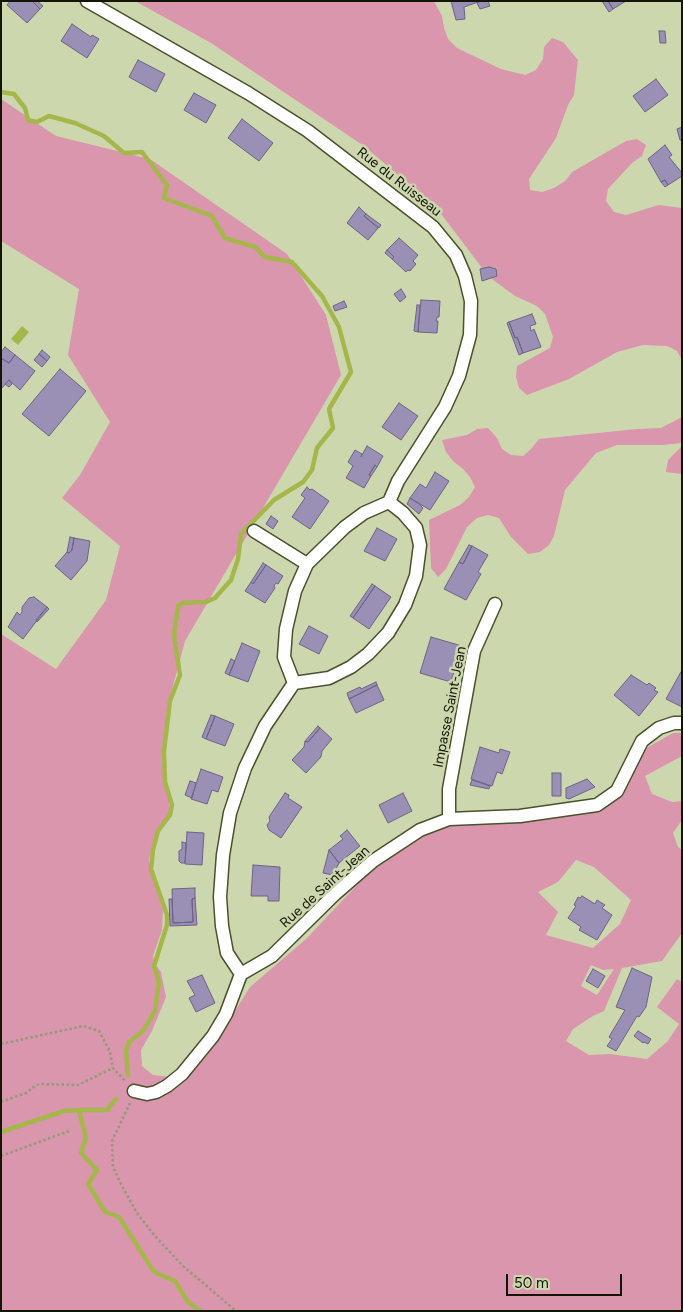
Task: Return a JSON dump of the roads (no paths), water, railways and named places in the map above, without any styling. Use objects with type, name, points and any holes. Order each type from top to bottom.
[{"type":"street","name":"Rue du Ruisseau","points":[[87,1],[248,93],[308,131],[433,227],[456,255],[465,276],[470,300],[470,335],[459,376],[445,407],[398,481],[390,502]]},
{"type":"street","points":[[134,1091],[147,1094],[156,1092],[182,1074],[213,1036],[226,1014],[241,974],[227,953],[222,926],[220,897],[223,855],[230,813],[245,768],[265,726],[294,683],[330,678],[351,667],[368,654],[388,633],[405,605],[416,576],[420,545],[416,528],[390,502],[364,513],[345,527],[307,564],[295,591],[286,629],[284,657],[294,683]]},
{"type":"street","points":[[254,531],[307,564]]},
{"type":"street","name":"Impasse Saint-Jean","points":[[449,819],[449,790],[474,651],[495,604]]},
{"type":"street","name":"Rue de Saint-Jean","points":[[241,974],[272,956],[335,894],[373,861],[420,830],[449,819],[520,816],[597,805],[617,791],[642,742],[659,728],[674,723],[682,723]]},
{"type":"waterway","points":[[1,92],[14,94],[25,108],[28,120],[37,122],[49,116],[75,123],[104,136],[124,153],[142,152],[167,185],[164,198],[212,216],[225,238],[255,247],[265,257],[292,262],[322,296],[339,327],[351,372],[329,409],[333,428],[317,448],[312,470],[303,482],[274,500],[241,534],[238,559],[231,580],[215,598],[206,602],[183,603],[178,606],[174,635],[180,675],[170,701],[164,751],[165,782],[172,805],[170,815],[158,831],[151,869],[167,915],[167,925],[154,966],[159,982],[155,1011],[143,1031],[129,1042],[126,1051],[128,1075]]},
{"type":"waterway","points":[[116,1099],[107,1110],[79,1110],[86,1138],[81,1153],[97,1170],[88,1184],[105,1212],[119,1217],[154,1272],[175,1281],[188,1302],[200,1311]]},
{"type":"waterway","points":[[1,1132],[64,1111],[79,1110]]}]
